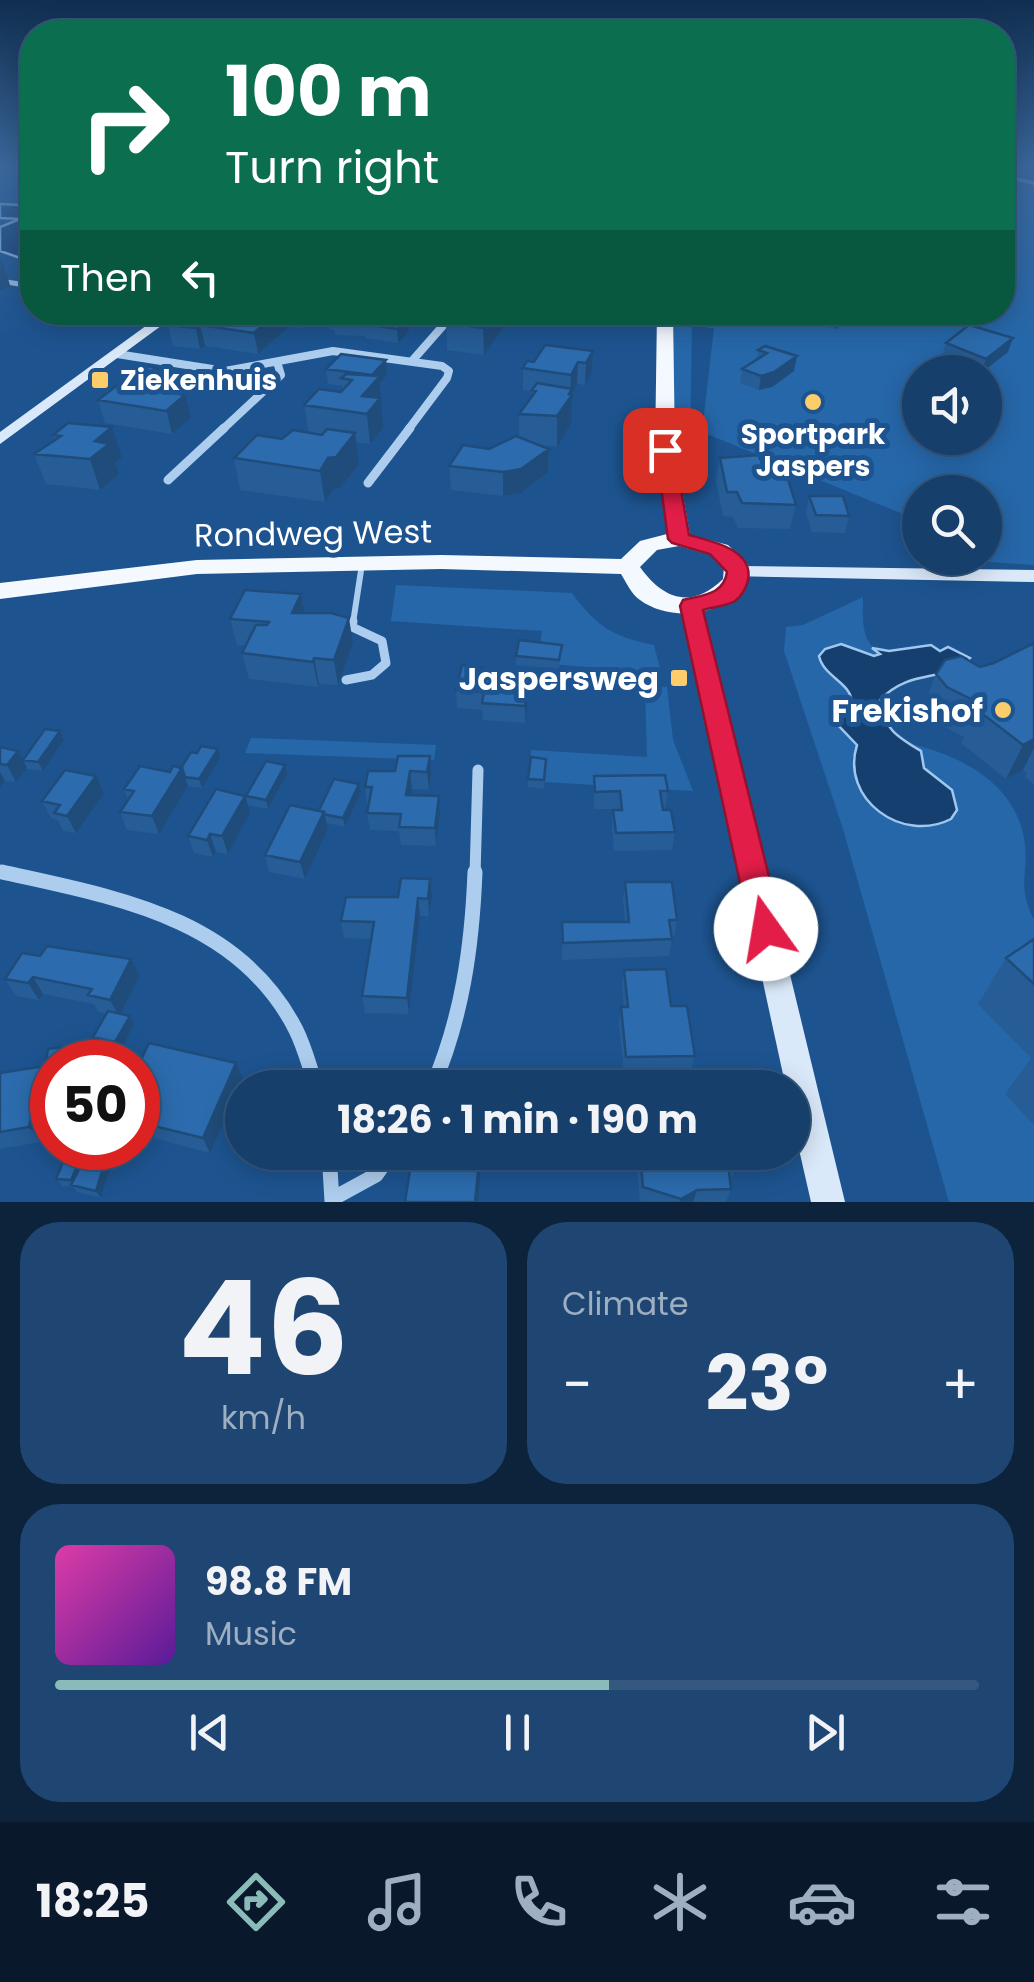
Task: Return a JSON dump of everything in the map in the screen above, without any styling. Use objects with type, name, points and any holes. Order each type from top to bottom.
[{"type":"main road","points":[[664,325],[665,450],[679,539]]},
{"type":"main road","points":[[679,539],[717,549],[731,560],[738,572],[736,585],[727,596],[691,606],[667,602],[646,593],[633,580],[628,567],[634,554],[645,546],[679,539]]},
{"type":"main road","name":"Rondweg West","points":[[0,591],[197,567],[628,567]]},
{"type":"street","points":[[0,439],[156,325]]},
{"type":"street","points":[[412,361],[444,325]]},
{"type":"street","points":[[117,354],[225,371],[333,351],[442,366],[449,371],[447,378],[368,483]]},
{"type":"street","points":[[168,480],[281,376],[277,362]]},
{"type":"street","points":[[738,572],[1034,576]]},
{"type":"street","points":[[691,606],[828,1202]]},
{"type":"street","points":[[439,1070],[454,1033],[464,986],[478,770]]},
{"type":"street","points":[[0,872],[168,912],[237,953],[296,1022],[312,1070]]},
{"type":"street","points":[[330,1170],[332,1200],[379,1170]]},
{"type":"lane","points":[[665,450],[698,453]]},
{"type":"lane","points":[[352,627],[362,564]]},
{"type":"lane","points":[[332,625],[352,627],[382,642],[386,663],[372,675],[346,680]]},
{"type":"shaded area","points":[[20,223],[20,258],[0,251],[0,227]]},
{"type":"shaded area","name":"Sportpark Jaspers","points":[[1015,223],[1034,223],[1034,565],[1002,563],[1002,475],[902,475],[902,514],[702,432],[714,328],[707,325],[1015,325]]},
{"type":"shaded area","points":[[673,325],[692,325],[690,444],[676,440],[671,373]]},
{"type":"shaded area","points":[[396,585],[572,593],[607,628],[654,645],[661,673],[538,663],[542,631],[391,621]]},
{"type":"shaded area","points":[[863,597],[866,636],[881,655],[864,654],[829,673],[850,690],[853,698],[841,730],[857,745],[852,759],[942,781],[924,768],[921,751],[910,744],[949,756],[985,776],[1000,790],[1020,824],[1025,845],[1024,890],[1034,920],[1034,1202],[949,1202],[843,829],[784,651],[786,627],[803,625]]},
{"type":"shaded area","points":[[841,644],[874,656],[880,654],[872,648],[889,651],[931,645],[940,651],[948,647],[970,658],[950,671],[904,683],[880,700],[888,725],[921,751],[924,768],[952,790],[957,810],[951,819],[913,826],[879,812],[866,799],[854,765],[857,745],[836,723],[836,716],[852,704],[851,697],[826,670],[819,656],[825,649]]},
{"type":"shaded area","points":[[645,685],[667,687],[673,740],[693,791],[529,781],[531,750],[647,757]]},
{"type":"shaded area","points":[[251,738],[436,745],[434,760],[245,753]]},
{"type":"building","points":[[200,325],[263,325],[254,333]]},
{"type":"building","points":[[969,325],[1013,338],[991,355],[976,355],[946,343]]},
{"type":"building","points":[[545,345],[593,351],[586,363],[578,362],[571,375],[523,368],[527,361],[534,362]]},
{"type":"building","points":[[765,346],[797,356],[761,376],[742,369],[767,353],[758,350]]},
{"type":"building","points":[[341,354],[386,360],[372,375],[326,369]]},
{"type":"building","points":[[150,366],[168,374],[163,376],[178,378],[162,391],[185,395],[166,411],[98,400],[124,380],[118,376]]},
{"type":"building","points":[[346,374],[380,376],[362,396],[380,398],[367,414],[304,405],[319,389],[341,392],[352,380],[341,378]]},
{"type":"building","points":[[537,383],[572,389],[557,416],[519,414],[536,391],[532,390]]},
{"type":"building","points":[[68,423],[112,427],[95,441],[109,444],[90,459],[34,454],[61,436],[53,435]]},
{"type":"building","points":[[327,429],[355,433],[320,471],[234,458],[257,435],[282,439],[293,430],[322,435]]},
{"type":"building","points":[[516,436],[549,449],[521,469],[503,472],[449,466],[463,445],[489,449]]},
{"type":"building","points":[[759,455],[760,459],[773,459],[777,473],[786,473],[796,505],[742,503],[737,492],[727,492],[720,458]]},
{"type":"building","points":[[809,496],[843,496],[849,516],[816,515]]},
{"type":"building","points":[[245,590],[301,594],[292,613],[331,613],[349,618],[334,660],[314,658],[313,662],[242,653],[256,625],[269,622],[230,619]]},
{"type":"building","points":[[519,640],[562,645],[559,660],[516,656]]},
{"type":"building","points":[[1034,643],[1034,739],[1023,745],[976,709],[983,705],[947,687],[936,674],[945,660],[961,656],[980,667]]},
{"type":"building","points":[[462,665],[530,675],[525,706],[482,703],[484,692],[456,690]]},
{"type":"building","points":[[45,729],[60,731],[38,762],[23,760]]},
{"type":"building","points":[[201,746],[218,749],[199,779],[185,777],[181,768],[191,752],[197,753]]},
{"type":"building","points":[[0,747],[18,751],[7,765],[0,764]]},
{"type":"building","points":[[398,756],[430,756],[427,772],[410,771],[406,795],[439,796],[435,828],[399,827],[401,814],[367,813],[372,787],[365,787],[368,771],[395,771]]},
{"type":"building","points":[[531,757],[546,759],[544,780],[528,779]]},
{"type":"building","points":[[266,761],[285,765],[266,800],[246,796]]},
{"type":"building","points":[[140,766],[170,772],[173,766],[182,768],[152,816],[120,812],[134,791],[124,789]]},
{"type":"building","points":[[65,770],[96,776],[67,816],[54,813],[60,805],[42,801]]},
{"type":"building","points":[[665,775],[668,791],[660,791],[663,810],[671,810],[675,832],[616,833],[613,810],[622,810],[620,791],[595,792],[594,776]]},
{"type":"building","points":[[334,779],[359,784],[343,818],[319,810]]},
{"type":"building","points":[[216,789],[245,796],[222,836],[210,834],[207,840],[188,836]]},
{"type":"building","points":[[290,805],[324,812],[300,862],[265,855]]},
{"type":"building","points":[[401,878],[430,879],[428,899],[418,898],[407,998],[362,996],[374,922],[341,921],[346,897],[398,897]]},
{"type":"building","points":[[625,882],[672,882],[677,920],[669,920],[672,939],[563,943],[562,922],[629,922]]},
{"type":"building","points":[[1034,939],[1034,984],[1006,958]]},
{"type":"building","points":[[47,946],[131,959],[110,1000],[88,995],[92,989],[33,977],[28,983],[5,979],[22,953],[40,956]]},
{"type":"building","points":[[666,969],[671,1006],[687,1006],[695,1056],[626,1057],[621,1007],[628,1007],[624,970]]},
{"type":"building","points":[[108,1011],[130,1016],[116,1040],[93,1037]]},
{"type":"building","points":[[160,1046],[236,1063],[233,1070],[225,1070],[225,1088],[203,1138],[160,1127]]},
{"type":"building","points":[[30,1068],[29,1127],[0,1132],[0,1073]]},
{"type":"building","points":[[60,1170],[75,1170],[71,1180],[56,1179]]},
{"type":"building","points":[[79,1170],[102,1170],[96,1191],[71,1185]]},
{"type":"building","points":[[410,1170],[478,1170],[475,1202],[405,1202]]},
{"type":"building","points":[[641,1170],[729,1170],[731,1189],[697,1190],[681,1199],[643,1187]]},
{"type":"place","name":"Ziekenhuis","points":[[100,380]]},
{"type":"place","name":"Sportpark Jaspers","points":[[813,402]]},
{"type":"place","name":"Jaspersweg","points":[[679,678]]},
{"type":"place","name":"Frekishof","points":[[1003,710]]},
{"type":"route","points":[[665,450],[679,539],[717,549],[738,572],[736,585],[727,596],[691,606],[766,929]]}]
